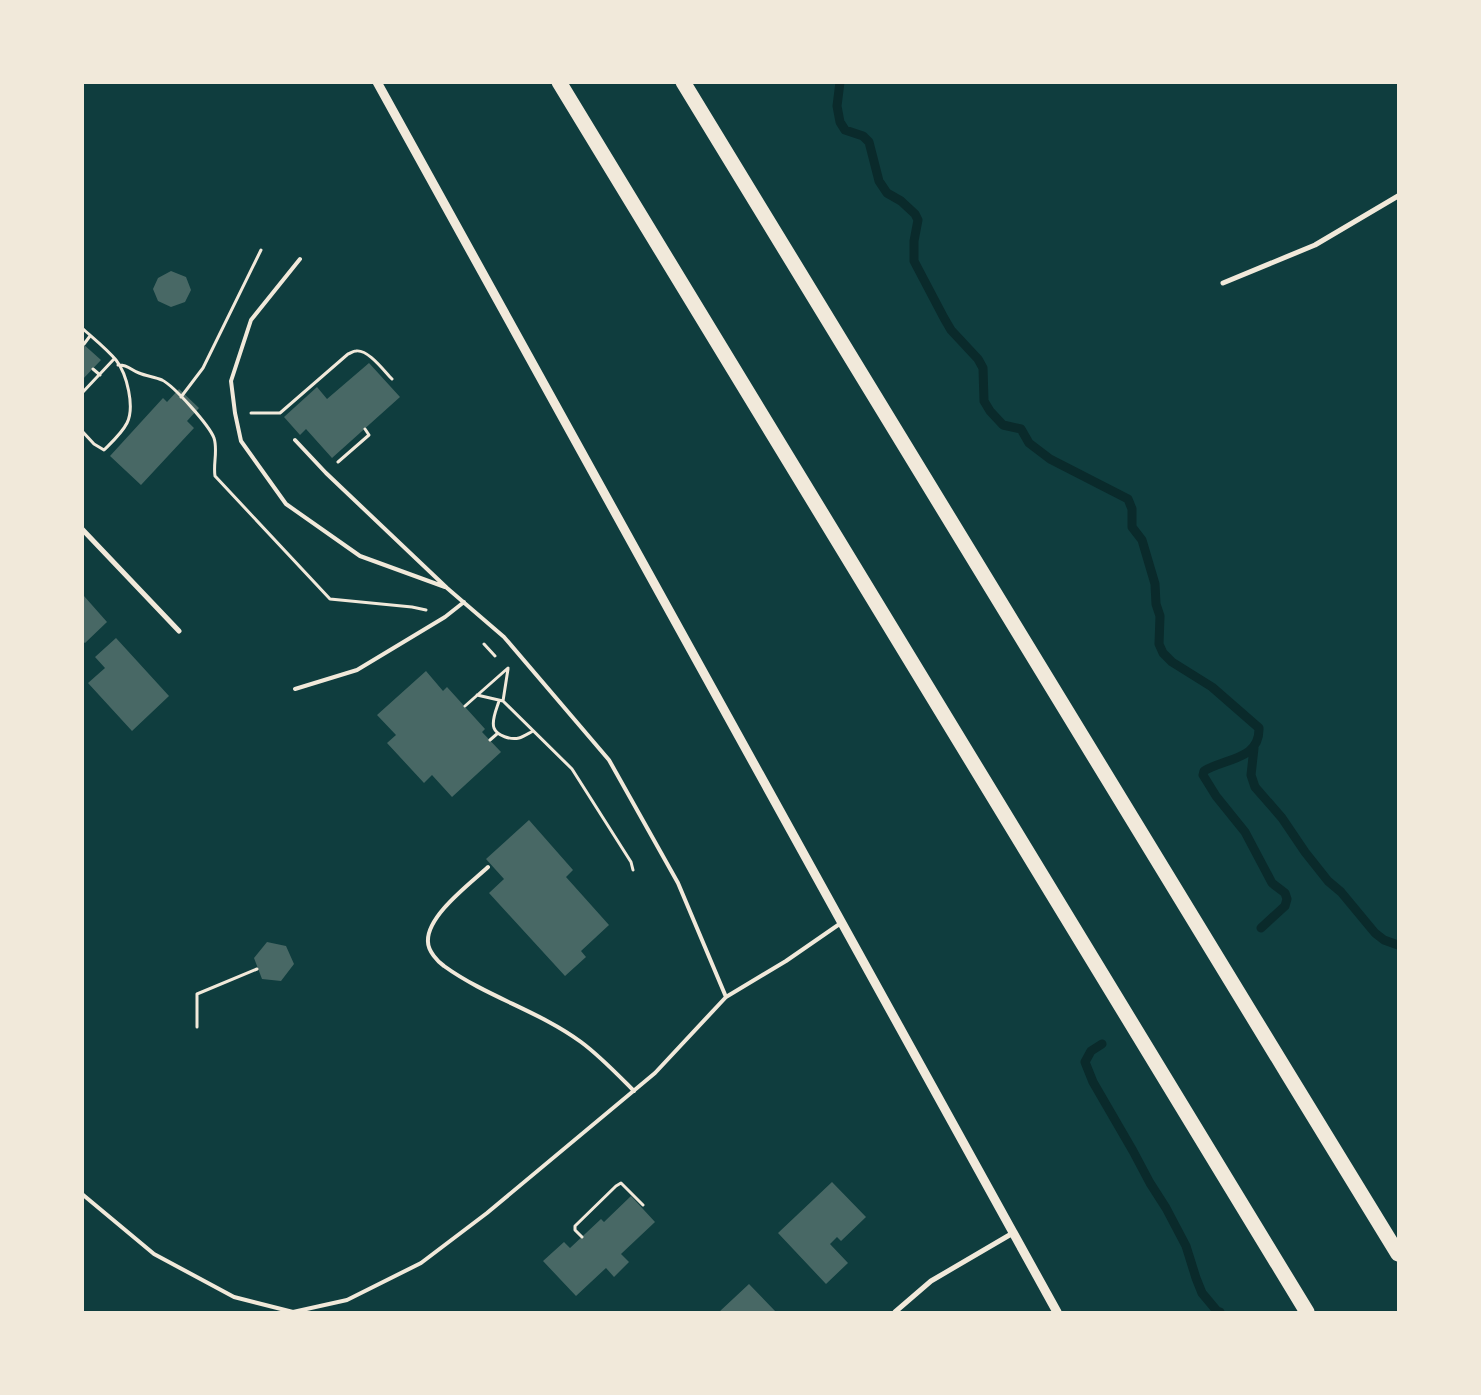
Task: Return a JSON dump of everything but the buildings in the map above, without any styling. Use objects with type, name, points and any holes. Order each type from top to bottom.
[{"type":"highway","points":[[559,82],[1307,1312]]},
{"type":"highway","points":[[683,82],[1398,1254]]},
{"type":"street","points":[[377,82],[1058,1312]]},
{"type":"street","points":[[1223,283],[1315,245],[1398,196]]},
{"type":"street","points":[[82,529],[179,631]]},
{"type":"street","points":[[896,1312],[931,1281],[1013,1233]]},
{"type":"lane","points":[[300,259],[251,320],[231,381],[241,441],[286,504],[360,556],[447,588]]},
{"type":"lane","points":[[295,440],[326,473],[447,588],[504,637],[609,760],[678,883],[726,997]]},
{"type":"lane","points":[[295,689],[357,670],[446,617],[464,602]]},
{"type":"lane","points":[[488,867],[449,902],[432,924],[428,942],[432,953],[443,966],[580,1041],[608,1064],[634,1091]]},
{"type":"lane","points":[[82,1194],[154,1254],[234,1297],[293,1312],[347,1300],[421,1263],[486,1213],[655,1073],[726,997],[786,961],[841,923]]},
{"type":"path","points":[[182,397],[203,368],[261,250]]},
{"type":"path","points":[[82,328],[114,359],[126,380],[131,406],[128,423],[104,450],[94,444],[82,431]]},
{"type":"path","points":[[84,344],[90,336]]},
{"type":"path","points":[[235,413],[280,413],[348,354],[356,351],[364,352],[372,357],[392,379]]},
{"type":"path","points":[[82,393],[114,359]]},
{"type":"path","points":[[93,369],[100,375]]},
{"type":"path","points":[[82,385],[86,389]]},
{"type":"path","points":[[326,473],[369,435],[365,429]]},
{"type":"path","points":[[465,706],[508,668],[501,701],[494,721],[494,728],[504,737],[518,738],[533,731]]},
{"type":"path","points":[[477,695],[501,701],[572,769],[631,862],[634,870]]},
{"type":"path","points":[[490,740],[498,733]]},
{"type":"path","points":[[197,1027],[197,994],[257,969]]},
{"type":"path","points":[[582,1237],[575,1230],[575,1226],[616,1186],[620,1184],[642,1205]]},
{"type":"waterway","points":[[840,82],[837,106],[840,122],[845,130],[863,136],[869,142],[879,181],[887,193],[901,201],[915,214],[918,220],[914,241],[914,261],[951,330],[978,359],[983,368],[984,401],[990,411],[1003,425],[1021,429],[1029,443],[1050,459],[1128,499],[1132,509],[1132,527],[1142,540],[1155,584],[1156,604],[1160,616],[1159,644],[1163,653],[1172,662],[1212,687],[1259,728],[1258,739],[1248,752],[1204,771],[1203,775],[1216,796],[1245,832],[1272,883],[1285,893],[1287,899],[1285,906],[1261,928]]},
{"type":"waterway","points":[[1254,748],[1251,775],[1255,787],[1282,818],[1328,881],[1341,892],[1375,933],[1384,940],[1398,945]]},
{"type":"waterway","points":[[1102,1044],[1091,1051],[1085,1062],[1093,1082],[1186,1246],[1202,1293],[1220,1312]]}]
